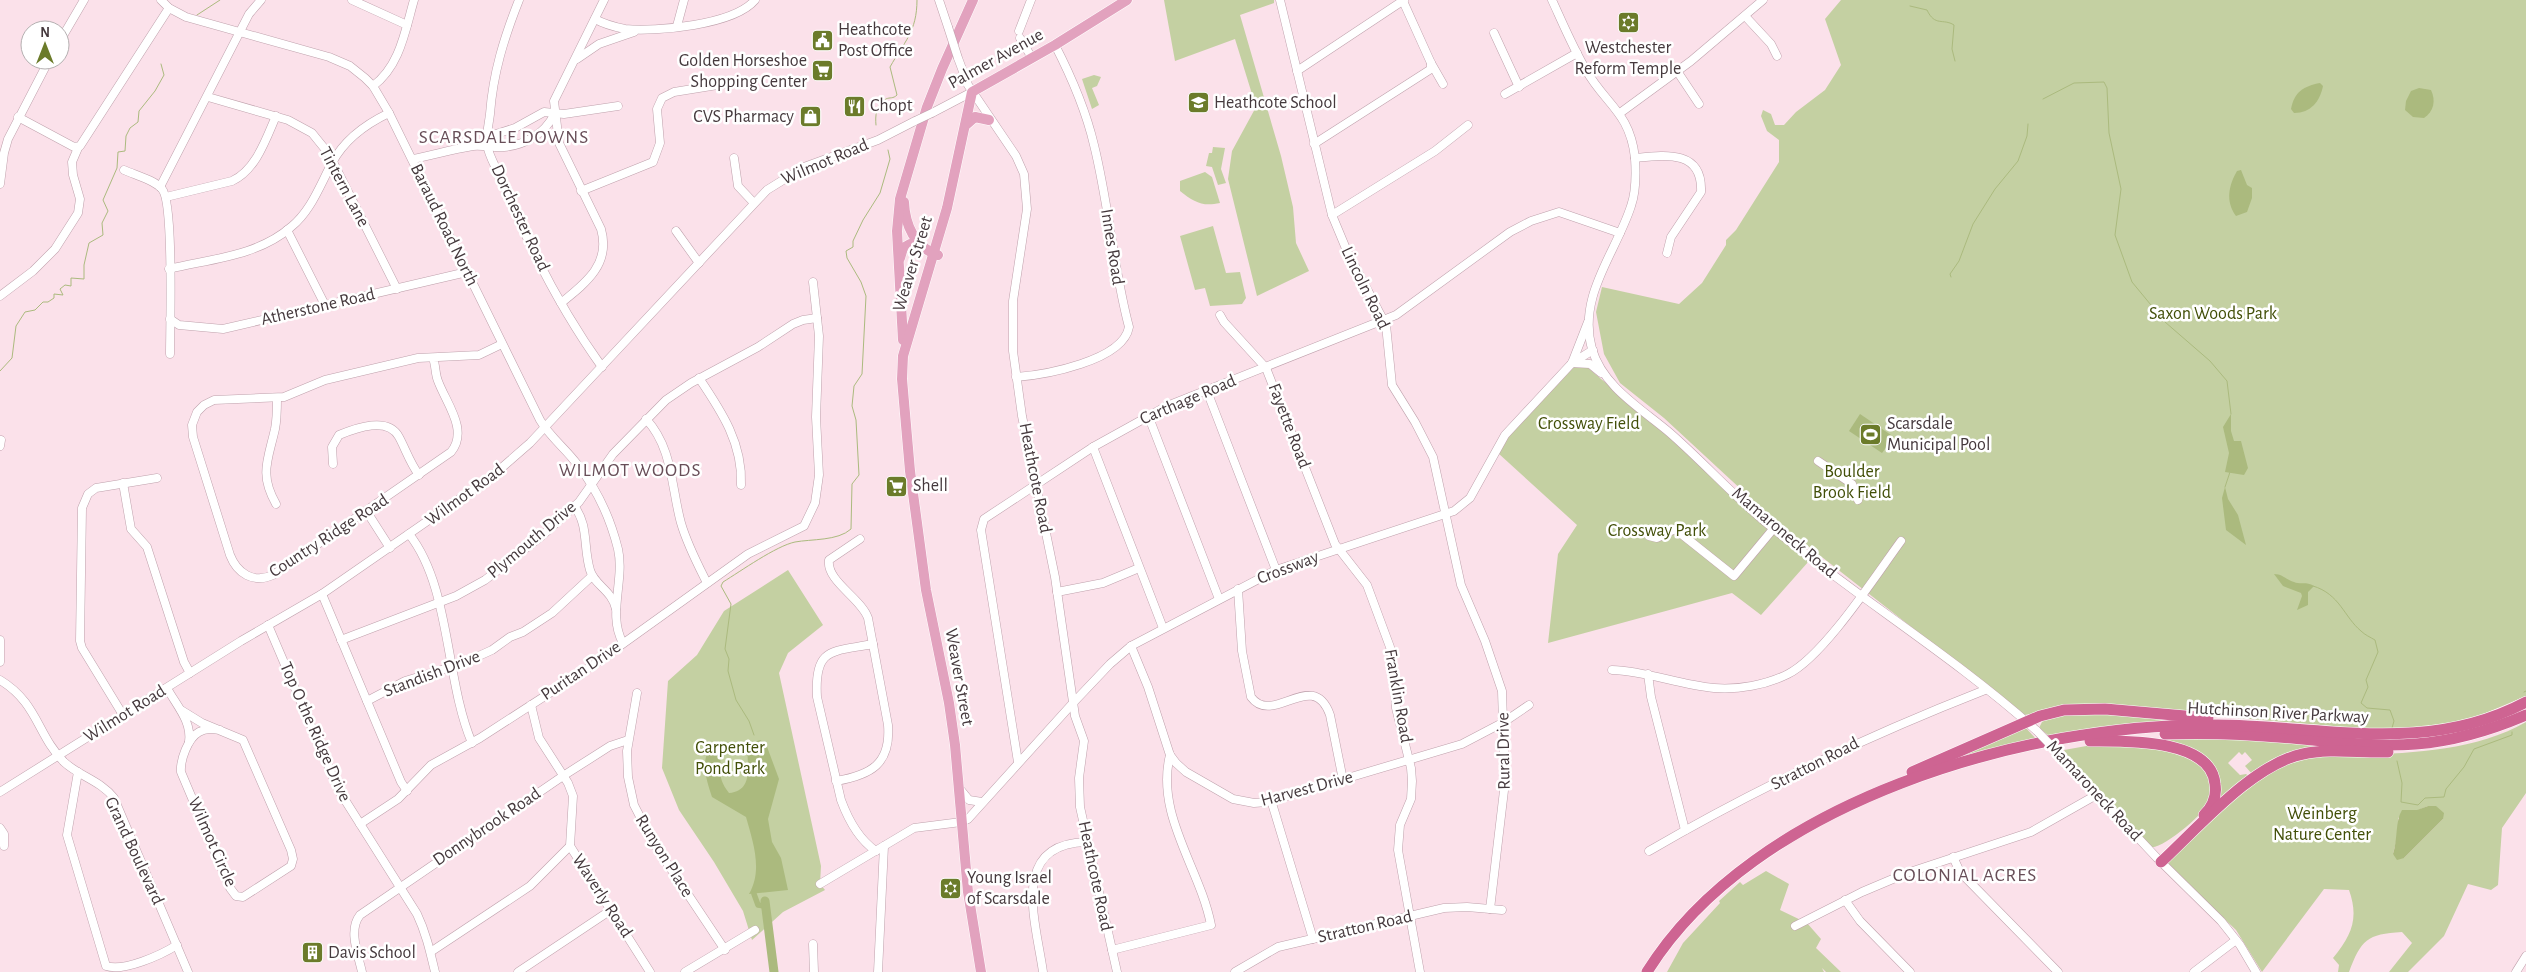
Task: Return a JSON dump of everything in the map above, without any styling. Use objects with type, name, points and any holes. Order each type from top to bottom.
[{"type":"highway","name":"Hutchinson River Parkway","points":[[1647,972],[1686,921],[1727,882],[1790,837],[1849,806],[1901,784],[1955,765],[2084,735],[2141,728],[2198,725],[2375,735],[2423,733],[2478,721],[2526,702]]},
{"type":"highway","points":[[1849,806],[1878,788],[2027,722],[2058,711],[2098,709],[2247,722],[2275,728]]},
{"type":"highway","name":"Hutchinson River Parkway","points":[[1655,972],[1684,932],[1716,899],[1760,864],[1824,825],[1876,800],[1939,777],[2002,759],[2090,741],[2151,734],[2209,733],[2396,745],[2425,743],[2461,737],[2497,727],[2526,715]]},
{"type":"highway","points":[[2159,860],[2256,775],[2286,759],[2311,752],[2413,750],[2461,737]]},
{"type":"highway","points":[[2090,741],[2146,743],[2183,751],[2200,757],[2211,770],[2216,790],[2210,809],[2159,860]]},
{"type":"main road","points":[[902,356],[904,322],[899,264],[898,209],[927,107],[973,0]]},
{"type":"main road","name":"Palmer Avenue","points":[[972,92],[1055,45],[1126,0]]},
{"type":"main road","name":"Weaver Street","points":[[903,388],[967,124],[972,92]]},
{"type":"main road","points":[[967,124],[975,117],[989,120]]},
{"type":"main road","points":[[904,188],[906,217],[913,235],[923,246],[936,254]]},
{"type":"main road","points":[[899,264],[901,252],[906,246],[914,244],[923,246]]},
{"type":"main road","name":"Weaver Street","points":[[936,254],[902,356],[903,388],[910,471],[920,550],[949,703],[960,789],[961,822],[968,892],[981,972]]},
{"type":"street","points":[[70,24],[84,0]]},
{"type":"street","points":[[0,296],[34,271],[55,249],[78,213],[80,199],[73,175],[72,162],[78,148],[169,8],[161,0]]},
{"type":"street","points":[[160,187],[208,97],[249,14],[261,0]]},
{"type":"street","points":[[352,0],[407,25]]},
{"type":"street","points":[[373,86],[385,77],[394,64],[414,0]]},
{"type":"street","name":"Dorchester Road","points":[[519,0],[504,38],[491,88],[487,144],[514,212],[576,331],[602,367]]},
{"type":"street","points":[[561,303],[590,279],[602,258],[604,244],[601,229],[559,142],[554,101],[604,0]]},
{"type":"street","points":[[676,26],[684,0]]},
{"type":"street","points":[[573,62],[599,44],[628,32],[697,25],[721,19],[746,8],[754,0]]},
{"type":"street","name":"Heathcote Road","points":[[939,0],[958,58],[972,92],[1020,164],[1027,197],[1013,301],[1012,337],[1016,377],[1057,592],[1075,716],[1084,741],[1079,787],[1086,842],[1117,972]]},
{"type":"street","points":[[1031,0],[1019,34],[1032,58]]},
{"type":"street","name":"Lincoln Road","points":[[1280,0],[1332,215],[1347,250],[1388,332],[1392,385],[1415,422],[1433,457],[1460,580],[1467,599]]},
{"type":"street","points":[[1297,71],[1403,0],[1431,63],[1444,84]]},
{"type":"street","name":"Mamaroneck Road","points":[[1552,0],[1590,78],[1620,113],[1628,130],[1635,158],[1633,199],[1620,233],[1596,284],[1589,320],[1593,350],[1598,364],[1611,382],[1774,528],[2037,731],[2159,860],[2221,921],[2236,940],[2256,972]]},
{"type":"street","points":[[1620,113],[1677,71],[1763,0]]},
{"type":"street","name":"Baraud Road North","points":[[169,8],[198,21],[330,57],[350,66],[373,86],[389,113],[545,428],[576,463],[602,500],[618,546],[620,585],[616,611]]},
{"type":"street","points":[[1745,16],[1772,44],[1778,56]]},
{"type":"street","points":[[595,19],[626,29],[646,29]]},
{"type":"street","points":[[1494,33],[1518,87]]},
{"type":"street","name":"Innes Road","points":[[1016,377],[1041,375],[1083,364],[1121,342],[1129,327],[1119,290],[1094,145],[1076,93],[1055,45]]},
{"type":"street","points":[[1505,94],[1577,53]]},
{"type":"street","points":[[1314,144],[1431,69],[1431,63]]},
{"type":"street","points":[[0,184],[6,146],[18,117],[43,70]]},
{"type":"street","points":[[1677,71],[1699,104]]},
{"type":"street","points":[[582,192],[629,170],[653,162],[660,149],[657,110],[662,98],[674,92],[736,82]]},
{"type":"street","name":"Palmer Avenue","points":[[878,140],[972,92]]},
{"type":"street","name":"Tintern Lane","points":[[208,97],[276,116],[298,124],[312,133],[326,148],[397,289]]},
{"type":"street","points":[[487,144],[496,134],[544,112],[555,114],[618,106]]},
{"type":"street","points":[[169,269],[250,250],[277,238],[297,221],[315,198],[332,162],[341,149],[361,129],[389,113]]},
{"type":"street","points":[[412,159],[487,144],[505,147],[526,141],[544,130],[555,114]]},
{"type":"street","points":[[166,197],[232,181],[241,176],[251,166],[276,116]]},
{"type":"street","points":[[18,117],[78,148]]},
{"type":"street","points":[[1332,215],[1435,151],[1468,126]]},
{"type":"street","name":"Wilmot Road","points":[[0,792],[268,625],[322,594],[491,477],[545,428],[753,202],[767,190],[797,171],[878,140]]},
{"type":"street","points":[[1635,158],[1679,156],[1690,162],[1697,171],[1701,192],[1671,237],[1667,253]]},
{"type":"street","points":[[734,158],[738,186],[753,202]]},
{"type":"street","points":[[124,170],[160,187],[166,197],[170,354]]},
{"type":"street","name":"Carthage Road","points":[[1018,762],[981,530],[984,519],[1036,483],[1148,415],[1384,322],[1510,232],[1555,212],[1583,219],[1620,233]]},
{"type":"street","points":[[287,230],[325,305]]},
{"type":"street","points":[[676,231],[699,262]]},
{"type":"street","name":"Atherstone Road","points":[[170,319],[179,325],[223,329],[467,272]]},
{"type":"street","points":[[813,282],[817,318]]},
{"type":"street","name":"Fayette Road","points":[[1220,315],[1266,368],[1339,550]]},
{"type":"street","name":"Plymouth Drive","points":[[341,640],[456,596],[484,580],[543,535],[574,506],[613,454],[666,400],[699,378],[758,347],[793,324],[817,318]]},
{"type":"street","name":"Puritan Drive","points":[[360,824],[407,791],[430,765],[472,743],[610,654],[748,554],[794,532],[807,522],[814,503],[819,475],[816,417],[820,352],[817,318]]},
{"type":"street","points":[[1589,320],[1572,363],[1590,364],[1611,382]]},
{"type":"street","name":"Country Ridge Road","points":[[433,358],[438,380],[456,423],[458,435],[451,452],[367,512],[267,578],[250,577],[236,567],[230,555],[193,437],[192,425],[200,408],[214,400],[277,398],[325,380],[418,358],[479,354],[502,344]]},
{"type":"street","name":"Crossway","points":[[961,822],[968,819],[1073,702],[1110,664],[1131,646],[1276,570],[1447,515],[1466,503],[1505,435],[1572,363],[1593,350]]},
{"type":"street","points":[[699,378],[722,415],[739,452],[742,467],[741,485]]},
{"type":"street","points":[[1207,391],[1276,570]]},
{"type":"street","points":[[276,504],[270,494],[265,471],[276,423],[277,398]]},
{"type":"street","points":[[1148,415],[1220,599]]},
{"type":"street","points":[[646,419],[655,429],[666,452],[685,536],[707,583]]},
{"type":"street","points":[[333,464],[332,447],[339,435],[382,425],[396,432],[410,464],[419,475]]},
{"type":"street","points":[[1093,447],[1163,628]]},
{"type":"street","points":[[1818,461],[1852,484],[1858,500]]},
{"type":"street","points":[[123,716],[82,648],[80,634],[82,508],[92,491],[102,486],[157,478]]},
{"type":"street","points":[[123,483],[131,529],[147,547],[184,662],[190,673]]},
{"type":"street","points":[[574,506],[584,523],[586,550],[592,576],[609,592],[616,611],[617,632],[623,643]]},
{"type":"street","points":[[367,512],[390,548]]},
{"type":"street","points":[[1649,536],[1657,538],[1675,529],[1734,576],[1774,528]]},
{"type":"street","points":[[409,534],[416,543],[426,565],[439,603],[460,710],[472,743]]},
{"type":"street","points":[[836,781],[848,779],[879,765],[886,747],[888,725],[866,612],[831,572],[829,560],[860,539]]},
{"type":"street","points":[[1612,670],[1648,674],[1701,686],[1730,688],[1754,686],[1779,678],[1807,661],[1862,595],[1902,541]]},
{"type":"street","name":"Franklin Road","points":[[1339,550],[1368,585],[1382,622],[1392,658],[1396,708],[1409,760],[1412,791],[1400,825],[1398,850],[1420,972]]},
{"type":"street","points":[[1057,592],[1103,583],[1139,568]]},
{"type":"street","name":"Standish Drive","points":[[367,701],[405,681],[452,667],[492,650],[510,637],[523,632],[552,613],[592,576]]},
{"type":"street","points":[[1238,589],[1242,652],[1252,697],[1256,702],[1269,706],[1308,695],[1321,699],[1326,704],[1330,714],[1343,780]]},
{"type":"street","points":[[322,594],[401,782],[407,791]]},
{"type":"street","name":"Rural Drive","points":[[1467,599],[1485,641],[1502,691],[1504,810],[1490,909]]},
{"type":"street","name":"Top O the Ridge Drive","points":[[268,625],[338,789],[417,914],[432,951],[435,972]]},
{"type":"street","points":[[0,640],[0,662]]},
{"type":"street","points":[[873,644],[850,646],[832,652],[822,661],[817,673],[818,697],[836,781],[847,815],[866,844],[876,851]]},
{"type":"street","name":"Harvest Drive","points":[[1131,646],[1148,688],[1170,755],[1186,772],[1233,799],[1254,803],[1343,780],[1462,744],[1504,722],[1529,705]]},
{"type":"street","points":[[1648,674],[1651,697],[1685,830]]},
{"type":"street","name":"Grand Boulevard","points":[[0,680],[25,700],[60,756],[78,772],[107,790],[114,798],[188,972]]},
{"type":"street","name":"Wilmot Circle","points":[[167,688],[181,710],[189,731],[189,745],[181,765],[181,772],[230,888],[236,896],[243,897],[291,866],[293,855],[244,742],[240,738],[181,710]]},
{"type":"street","name":"Stratton Road","points":[[1649,851],[1685,830],[1878,733],[1985,690]]},
{"type":"street","name":"Runyon Place","points":[[637,694],[628,740],[629,788],[640,820],[725,950]]},
{"type":"street","name":"Waverly Road","points":[[531,705],[539,738],[571,790],[573,801],[570,846],[650,972]]},
{"type":"street","points":[[189,745],[200,731],[220,730]]},
{"type":"street","name":"Donnybrook Road","points":[[362,972],[354,926],[360,914],[563,776],[610,746],[628,740]]},
{"type":"street","points":[[1112,950],[1211,925],[1196,873],[1181,843],[1168,800],[1166,779],[1170,755]]},
{"type":"street","points":[[78,772],[68,835],[106,966],[116,971],[136,968],[177,945]]},
{"type":"street","points":[[960,789],[969,800],[982,802]]},
{"type":"street","points":[[1795,926],[1845,900],[1907,873],[2031,832],[2098,794]]},
{"type":"street","points":[[1270,800],[1313,939]]},
{"type":"street","points":[[820,884],[920,825],[961,822]]},
{"type":"street","points":[[0,828],[4,834],[4,846]]},
{"type":"street","points":[[1043,972],[1032,897],[1033,881],[1040,862],[1053,849],[1062,845],[1086,842]]},
{"type":"street","points":[[432,951],[530,886],[570,846]]},
{"type":"street","points":[[878,972],[884,846]]},
{"type":"street","points":[[1953,857],[1960,872],[2055,969]]},
{"type":"street","points":[[1845,900],[1860,921],[1910,972]]},
{"type":"street","name":"Stratton Road","points":[[1235,972],[1278,947],[1454,906],[1502,910]]},
{"type":"street","points":[[518,972],[611,910]]},
{"type":"street","points":[[685,972],[725,950],[754,930]]},
{"type":"street","points":[[2194,972],[2236,940]]},
{"type":"street","points":[[813,944],[814,972]]},
{"type":"street","points":[[2516,972],[2526,956]]},
{"type":"green space","points":[[1164,0],[1274,0],[1274,3],[1240,15],[1281,156],[1293,207],[1296,243],[1309,271],[1257,296],[1228,179],[1232,151],[1256,107],[1235,39],[1175,61]]},
{"type":"green space","name":"Saxon Woods Park","points":[[1841,0],[2526,0],[2526,696],[2481,715],[2443,726],[2380,730],[2086,705],[2024,715],[1772,518],[1664,418],[1620,383],[1604,354],[1596,312],[1602,287],[1679,304],[1702,283],[1726,245],[1726,240],[1736,230],[1779,162],[1779,140],[1767,131],[1761,116],[1763,110],[1771,114],[1775,125],[1784,125],[1796,112],[1825,90],[1841,65],[1825,19]]},
{"type":"green space","points":[[1094,75],[1101,77],[1097,86],[1092,88],[1099,105],[1092,109],[1082,79]]},
{"type":"green space","points":[[1213,147],[1225,148],[1221,169],[1226,183],[1218,185],[1212,167],[1206,166],[1209,153],[1212,153]]},
{"type":"green space","points":[[1205,172],[1212,177],[1220,203],[1198,203],[1180,191],[1180,181]]},
{"type":"green space","points":[[1213,226],[1226,273],[1240,272],[1246,298],[1242,304],[1210,306],[1205,288],[1195,290],[1180,236]]},
{"type":"green space","name":"Crossway Park","points":[[1580,361],[1694,458],[1809,561],[1761,615],[1732,593],[1548,643],[1558,554],[1577,525],[1498,453],[1513,430]]},
{"type":"green space","name":"Carpenter Pond Park","points":[[788,570],[823,625],[788,653],[779,673],[821,866],[820,884],[825,890],[783,912],[752,940],[743,911],[714,862],[679,810],[662,768],[668,681],[697,655],[724,611]]},
{"type":"green space","points":[[2105,711],[2167,720],[2088,729],[2052,738],[2039,728],[2043,720],[2049,717]]},
{"type":"green space","name":"Weinberg Nature Center","points":[[2526,722],[2526,793],[2502,828],[2498,885],[2491,890],[2468,884],[2444,936],[2408,972],[2389,972],[2412,943],[2402,932],[2373,937],[2357,953],[2349,972],[2338,972],[2339,965],[2333,958],[2345,942],[2352,926],[2352,900],[2349,890],[2324,889],[2262,972],[2236,930],[2169,866],[2169,861],[2213,817],[2246,788],[2281,765],[2306,756],[2402,753],[2445,748],[2487,739]],"holes":[[[2428,806],[2443,819],[2404,858],[2393,854],[2399,830],[2398,818]]]},
{"type":"green space","points":[[2025,727],[2038,741],[1942,764]]},
{"type":"green space","points":[[2222,738],[2354,748],[2325,749],[2252,774],[2245,766],[2252,760],[2245,752],[2242,755],[2239,752],[2228,763],[2240,775],[2246,774],[2250,777],[2216,808],[2215,769],[2160,742],[2161,739]]},
{"type":"green space","points":[[2092,745],[2148,747],[2177,751],[2189,755],[2204,764],[2209,772],[2212,783],[2211,799],[2202,812],[2184,829],[2165,842],[2151,847],[2070,760],[2064,750]]},
{"type":"green space","points":[[1766,871],[1789,884],[1780,910],[1807,923],[1821,939],[1816,948],[1841,972],[1826,972],[1822,968],[1824,972],[1667,972],[1683,943],[1720,903],[1719,901],[1740,882],[1743,885]]},
{"type":"shaded area","points":[[2320,83],[2323,86],[2322,91],[2314,105],[2305,111],[2294,113],[2291,109],[2297,94],[2309,86]]},
{"type":"shaded area","points":[[2419,88],[2431,90],[2433,98],[2432,109],[2424,118],[2413,117],[2405,110],[2406,101],[2411,91]]},
{"type":"shaded area","points":[[2241,170],[2247,185],[2252,188],[2252,198],[2247,212],[2236,216],[2230,205],[2229,193],[2234,176],[2237,171]]},
{"type":"shaded area","name":"Scarsdale Municipal Pool","points":[[1860,414],[1894,437],[1882,453],[1849,431]]},
{"type":"shaded area","points":[[2231,414],[2231,431],[2234,441],[2241,441],[2248,468],[2244,475],[2225,472],[2229,453],[2223,427]]},
{"type":"shaded area","points":[[2225,487],[2228,499],[2238,515],[2246,545],[2226,530],[2222,498]]},
{"type":"shaded area","points":[[2274,574],[2297,583],[2314,586],[2308,592],[2308,605],[2297,610],[2302,596],[2301,593],[2283,586]]},
{"type":"shaded area","points":[[760,740],[766,744],[779,779],[768,819],[772,842],[781,858],[788,890],[749,894],[753,885],[756,866],[754,846],[746,817],[712,797],[705,760],[710,748],[718,750],[722,781],[729,793],[737,791],[746,783],[748,770],[747,748],[752,743]]},
{"type":"shaded area","points":[[2428,806],[2436,806],[2444,813],[2443,819],[2404,858],[2397,860],[2393,854],[2398,819],[2402,810],[2417,810]]},
{"type":"waterway","points":[[197,15],[220,0]]},
{"type":"waterway","points":[[876,125],[876,114],[880,104],[886,99],[897,95],[890,67],[912,29],[917,0]]},
{"type":"waterway","points":[[1910,6],[1927,10],[1933,19],[1954,25],[1952,49],[1955,61]]},
{"type":"waterway","points":[[0,371],[12,358],[16,326],[25,312],[35,310],[43,302],[48,302],[54,298],[54,294],[63,295],[60,289],[65,285],[71,286],[71,278],[84,279],[84,265],[89,243],[103,235],[102,223],[108,211],[103,200],[117,168],[118,152],[125,151],[126,136],[130,128],[138,122],[139,111],[155,91],[164,75],[161,64]]},
{"type":"waterway","points":[[2043,99],[2074,83],[2104,82],[2107,88],[2109,133],[2121,189],[2115,235],[2132,282],[2165,322],[2210,361],[2227,381],[2231,414]]},
{"type":"waterway","points":[[1951,277],[1950,274],[1959,261],[1973,224],[1995,189],[2018,161],[2027,136],[2028,124]]},
{"type":"waterway","points":[[754,735],[749,721],[736,700],[728,671],[729,659],[725,649],[731,604],[721,586],[723,582],[787,544],[832,538],[851,529],[852,484],[859,475],[856,420],[852,406],[854,386],[862,374],[866,296],[861,282],[847,258],[846,251],[853,247],[853,241],[863,220],[880,193],[890,159],[888,150]]},
{"type":"waterway","points":[[2225,487],[2230,472]]},
{"type":"waterway","points":[[2313,586],[2330,594],[2355,625],[2364,634],[2375,640],[2378,652],[2366,680],[2368,687],[2361,703],[2367,708],[2390,710],[2394,721],[2392,728]]},
{"type":"waterway","points":[[2397,761],[2402,783],[2401,802],[2418,805],[2425,798],[2444,797],[2446,789],[2464,767],[2474,749],[2512,735],[2512,732]]},
{"type":"waterway","points":[[754,894],[758,905],[765,906]]},
{"type":"waterway","points":[[765,901],[774,972]]},
{"type":"place","name":"Westchester Reform Temple","points":[[1628,23]]},
{"type":"place","name":"Heathcote Post Office","points":[[822,40]]},
{"type":"place","name":"Golden Horseshoe Shopping Center","points":[[823,71]]},
{"type":"place","name":"Heathcote School","points":[[1198,103]]},
{"type":"place","name":"Chopt","points":[[854,106]]},
{"type":"place","name":"CVS Pharmacy","points":[[810,117]]},
{"type":"place","name":"Scarsdale Municipal Pool","points":[[1871,434]]},
{"type":"place","name":"Shell","points":[[897,486]]},
{"type":"place","name":"Young Israel of Scarsdale","points":[[951,888]]},
{"type":"place","name":"Davis School","points":[[312,953]]},
{"type":"district","name":"SCARSDALE DOWNS","points":[[504,137]]},
{"type":"district","name":"WILMOT WOODS","points":[[630,470]]},
{"type":"district","name":"COLONIAL ACRES","points":[[1965,875]]},
{"type":"park label","name":"Crossway Field","points":[[1589,424]]},
{"type":"park label","name":"Boulder Brook Field","points":[[1852,482]]}]
